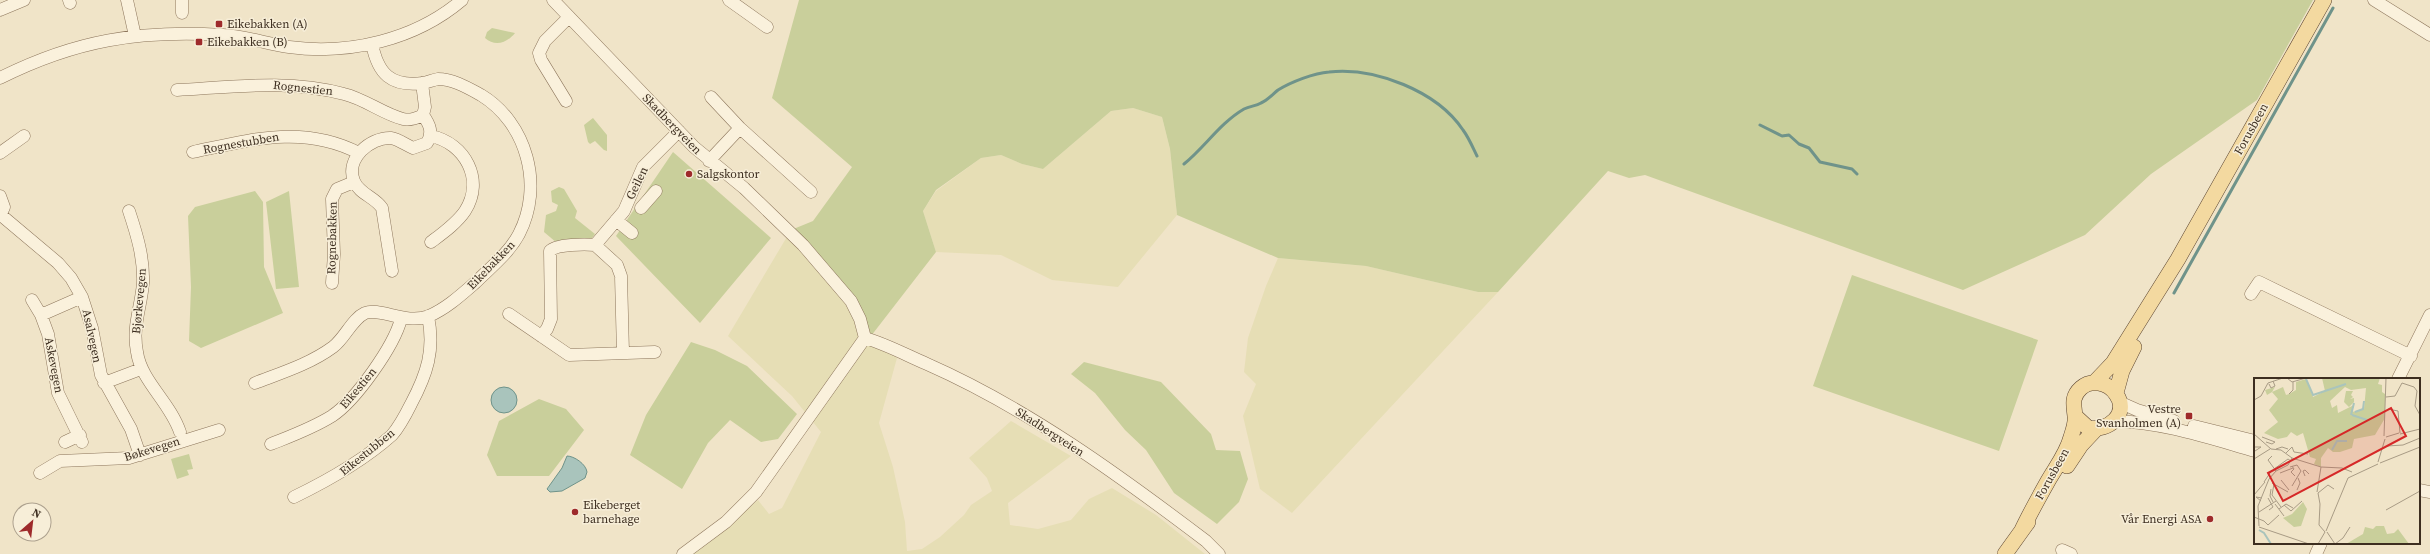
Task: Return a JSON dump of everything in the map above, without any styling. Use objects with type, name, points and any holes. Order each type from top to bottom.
[{"type":"main road","name":"Forusbeen","points":[[2094,383],[2113,363],[2178,258],[2324,0]]},
{"type":"main road","name":"Forusbeen","points":[[2117,397],[2124,367],[2178,258]]},
{"type":"main road","points":[[2094,383],[2106,385],[2117,397],[2118,415],[2114,421],[2103,428],[2096,430],[2088,428],[2075,416],[2073,409],[2074,397],[2081,388],[2094,383]]},
{"type":"main road","name":"Forusbeen","points":[[2022,530],[2068,446],[2075,416]]},
{"type":"main road","name":"Forusbeen","points":[[2005,554],[2053,489],[2081,445],[2096,430]]},
{"type":"street","points":[[0,10],[24,0]]},
{"type":"street","points":[[127,0],[135,36]]},
{"type":"street","points":[[182,0],[182,13]]},
{"type":"street","points":[[0,78],[68,49],[135,36],[223,35],[313,50],[356,48],[376,43],[418,27],[462,0]]},
{"type":"street","name":"Skadbergveien","points":[[553,0],[709,161],[744,188],[803,245],[851,301],[860,319],[865,338],[949,374],[1009,406],[1107,469],[1206,541],[1219,554]]},
{"type":"street","points":[[728,0],[767,27]]},
{"type":"street","points":[[2374,0],[2430,35]]},
{"type":"street","points":[[566,101],[541,60],[539,53],[544,41],[569,17]]},
{"type":"street","name":"Eikebakken","points":[[255,382],[292,368],[334,346],[360,316],[367,313],[401,319],[428,316],[457,299],[504,254],[523,224],[527,212],[531,183],[522,143],[506,117],[494,105],[453,81],[438,79],[422,83],[392,81],[384,74],[376,43]]},
{"type":"street","points":[[392,271],[382,208],[359,189],[354,182],[353,168],[359,152],[372,143],[386,138],[392,138],[413,148],[426,145],[432,136],[430,128],[423,115],[425,107],[422,83]]},
{"type":"street","name":"Rognestien","points":[[177,90],[255,84],[333,90],[355,96],[403,119],[414,119],[423,115]]},
{"type":"street","points":[[711,97],[740,128],[811,192]]},
{"type":"street","points":[[709,161],[740,128]]},
{"type":"street","name":"Geilen","points":[[595,245],[616,220],[628,202],[643,167],[679,131]]},
{"type":"street","name":"Rognestubben","points":[[193,152],[269,136],[287,135],[331,141],[359,152]]},
{"type":"street","points":[[0,153],[24,136]]},
{"type":"street","points":[[431,242],[465,211],[473,190],[473,178],[465,157],[455,146],[444,139],[432,136]]},
{"type":"street","name":"Rognebakken","points":[[332,283],[334,254],[332,198],[337,189],[354,182]]},
{"type":"street","name":"Geilen","points":[[642,208],[656,191]]},
{"type":"street","name":"Asalvegen","points":[[0,196],[4,207],[1,216],[58,263],[71,278],[82,297],[92,328],[97,365],[104,383],[129,424],[140,455]]},
{"type":"street","name":"Bjørkevegen","points":[[129,211],[143,267],[141,294],[134,326],[141,369],[166,401],[180,432]]},
{"type":"street","points":[[616,220],[632,233]]},
{"type":"street","points":[[541,336],[551,319],[550,251],[554,248],[561,247],[595,245],[617,265],[621,276],[623,353]]},
{"type":"street","points":[[2251,294],[2259,282],[2411,356]]},
{"type":"street","points":[[41,315],[82,297]]},
{"type":"street","name":"Askevegen","points":[[32,300],[41,315],[48,334],[58,393],[81,438],[66,442]]},
{"type":"street","points":[[510,314],[569,355],[655,352]]},
{"type":"street","points":[[2399,378],[2430,315]]},
{"type":"street","name":"Eikestubben","points":[[294,497],[336,477],[392,434],[403,420],[428,368],[432,348],[428,316]]},
{"type":"street","name":"Eikestien","points":[[271,444],[313,427],[341,409],[384,356],[401,319]]},
{"type":"street","points":[[683,554],[726,522],[756,492],[865,338]]},
{"type":"street","points":[[104,383],[141,369]]},
{"type":"street","points":[[2117,397],[2154,416],[2254,441]]},
{"type":"street","points":[[2114,421],[2162,426],[2254,451]]},
{"type":"street","name":"Bøkevegen","points":[[40,473],[60,461],[116,460],[140,455],[219,430]]},
{"type":"street","points":[[2420,482],[2430,484]]},
{"type":"street","points":[[2420,490],[2430,492]]},
{"type":"street","points":[[2316,554],[2321,544]]},
{"type":"shaded area","points":[[1133,108],[1162,117],[1170,149],[1177,215],[1118,287],[1052,280],[1001,255],[936,252],[923,211],[936,191],[981,158],[1001,155],[1022,164],[1043,169],[1111,111]]},
{"type":"shaded area","points":[[791,230],[871,336],[897,358],[879,423],[893,467],[905,522],[907,551],[922,549],[940,537],[964,515],[971,505],[992,491],[987,478],[969,458],[1011,421],[1071,456],[1008,503],[1010,525],[1038,529],[1071,520],[1089,499],[1112,488],[1156,515],[1205,554],[693,554],[758,500],[769,514],[782,508],[821,432],[792,396],[728,336]]},
{"type":"shaded area","points":[[1278,258],[1366,266],[1478,292],[1498,292],[1292,513],[1260,489],[1243,416],[1256,384],[1244,372],[1248,338],[1266,286]]},
{"type":"green space","points":[[799,0],[2313,0],[2257,100],[2151,174],[2085,235],[1963,290],[1645,175],[1629,178],[1608,171],[1498,292],[1478,292],[1366,266],[1278,258],[1177,215],[1170,149],[1162,117],[1133,108],[1111,111],[1043,169],[1022,164],[1001,155],[981,158],[936,190],[923,211],[936,252],[871,336],[791,230],[813,221],[852,167],[772,98]]},
{"type":"green space","points":[[492,28],[515,33],[505,41],[497,43],[489,41],[485,38],[487,32]]},
{"type":"green space","points":[[593,118],[607,135],[607,151],[595,141],[590,144],[588,142],[584,125]]},
{"type":"green space","points":[[673,152],[771,238],[700,323],[616,236]]},
{"type":"green space","points":[[559,187],[564,189],[577,211],[575,218],[595,234],[592,238],[557,243],[544,232],[546,215],[556,211],[558,205],[552,202],[551,191]]},
{"type":"green space","points":[[255,191],[263,202],[264,267],[283,313],[201,348],[189,341],[191,287],[188,216],[195,207]]},
{"type":"green space","points":[[289,191],[299,287],[276,289],[266,202]]},
{"type":"green space","points":[[1852,275],[2038,340],[1999,451],[1813,386]]},
{"type":"green space","points":[[691,342],[715,350],[747,366],[797,414],[778,439],[761,442],[730,420],[708,443],[682,489],[630,455],[646,415]]},
{"type":"green space","points":[[1084,362],[1161,382],[1211,434],[1216,450],[1240,451],[1248,479],[1239,502],[1217,524],[1174,493],[1146,450],[1125,430],[1095,393],[1071,374]]},
{"type":"green space","points":[[539,399],[566,409],[584,430],[549,476],[497,476],[487,455],[499,421]]},
{"type":"green space","points":[[189,454],[193,469],[187,470],[189,475],[177,479],[171,459]]},
{"type":"water","points":[[504,387],[514,390],[517,400],[514,410],[504,413],[494,410],[491,400],[494,390]]},
{"type":"water","points":[[567,456],[570,456],[582,463],[587,472],[585,478],[562,491],[550,492],[547,489],[562,468]]},
{"type":"waterway","points":[[2174,293],[2333,8]]},
{"type":"waterway","points":[[1184,164],[1227,121],[1244,109],[1264,102],[1278,90],[1303,78],[1329,72],[1347,71],[1366,73],[1404,84],[1438,104],[1452,116],[1465,133],[1477,156]]},
{"type":"waterway","points":[[1760,125],[1782,136],[1789,135],[1799,144],[1809,148],[1820,162],[1852,169],[1857,174]]},
{"type":"place","name":"Eikebakken (A)","points":[[219,24]]},
{"type":"place","name":"Eikebakken (B)","points":[[199,42]]},
{"type":"place","name":"Salgskontor","points":[[689,174]]},
{"type":"place","name":"Vestre Svanholmen (A)","points":[[2189,416]]},
{"type":"place","name":"Eikeberget barnehage","points":[[575,512]]},
{"type":"place","name":"Vår Energi ASA","points":[[2210,519]]}]
